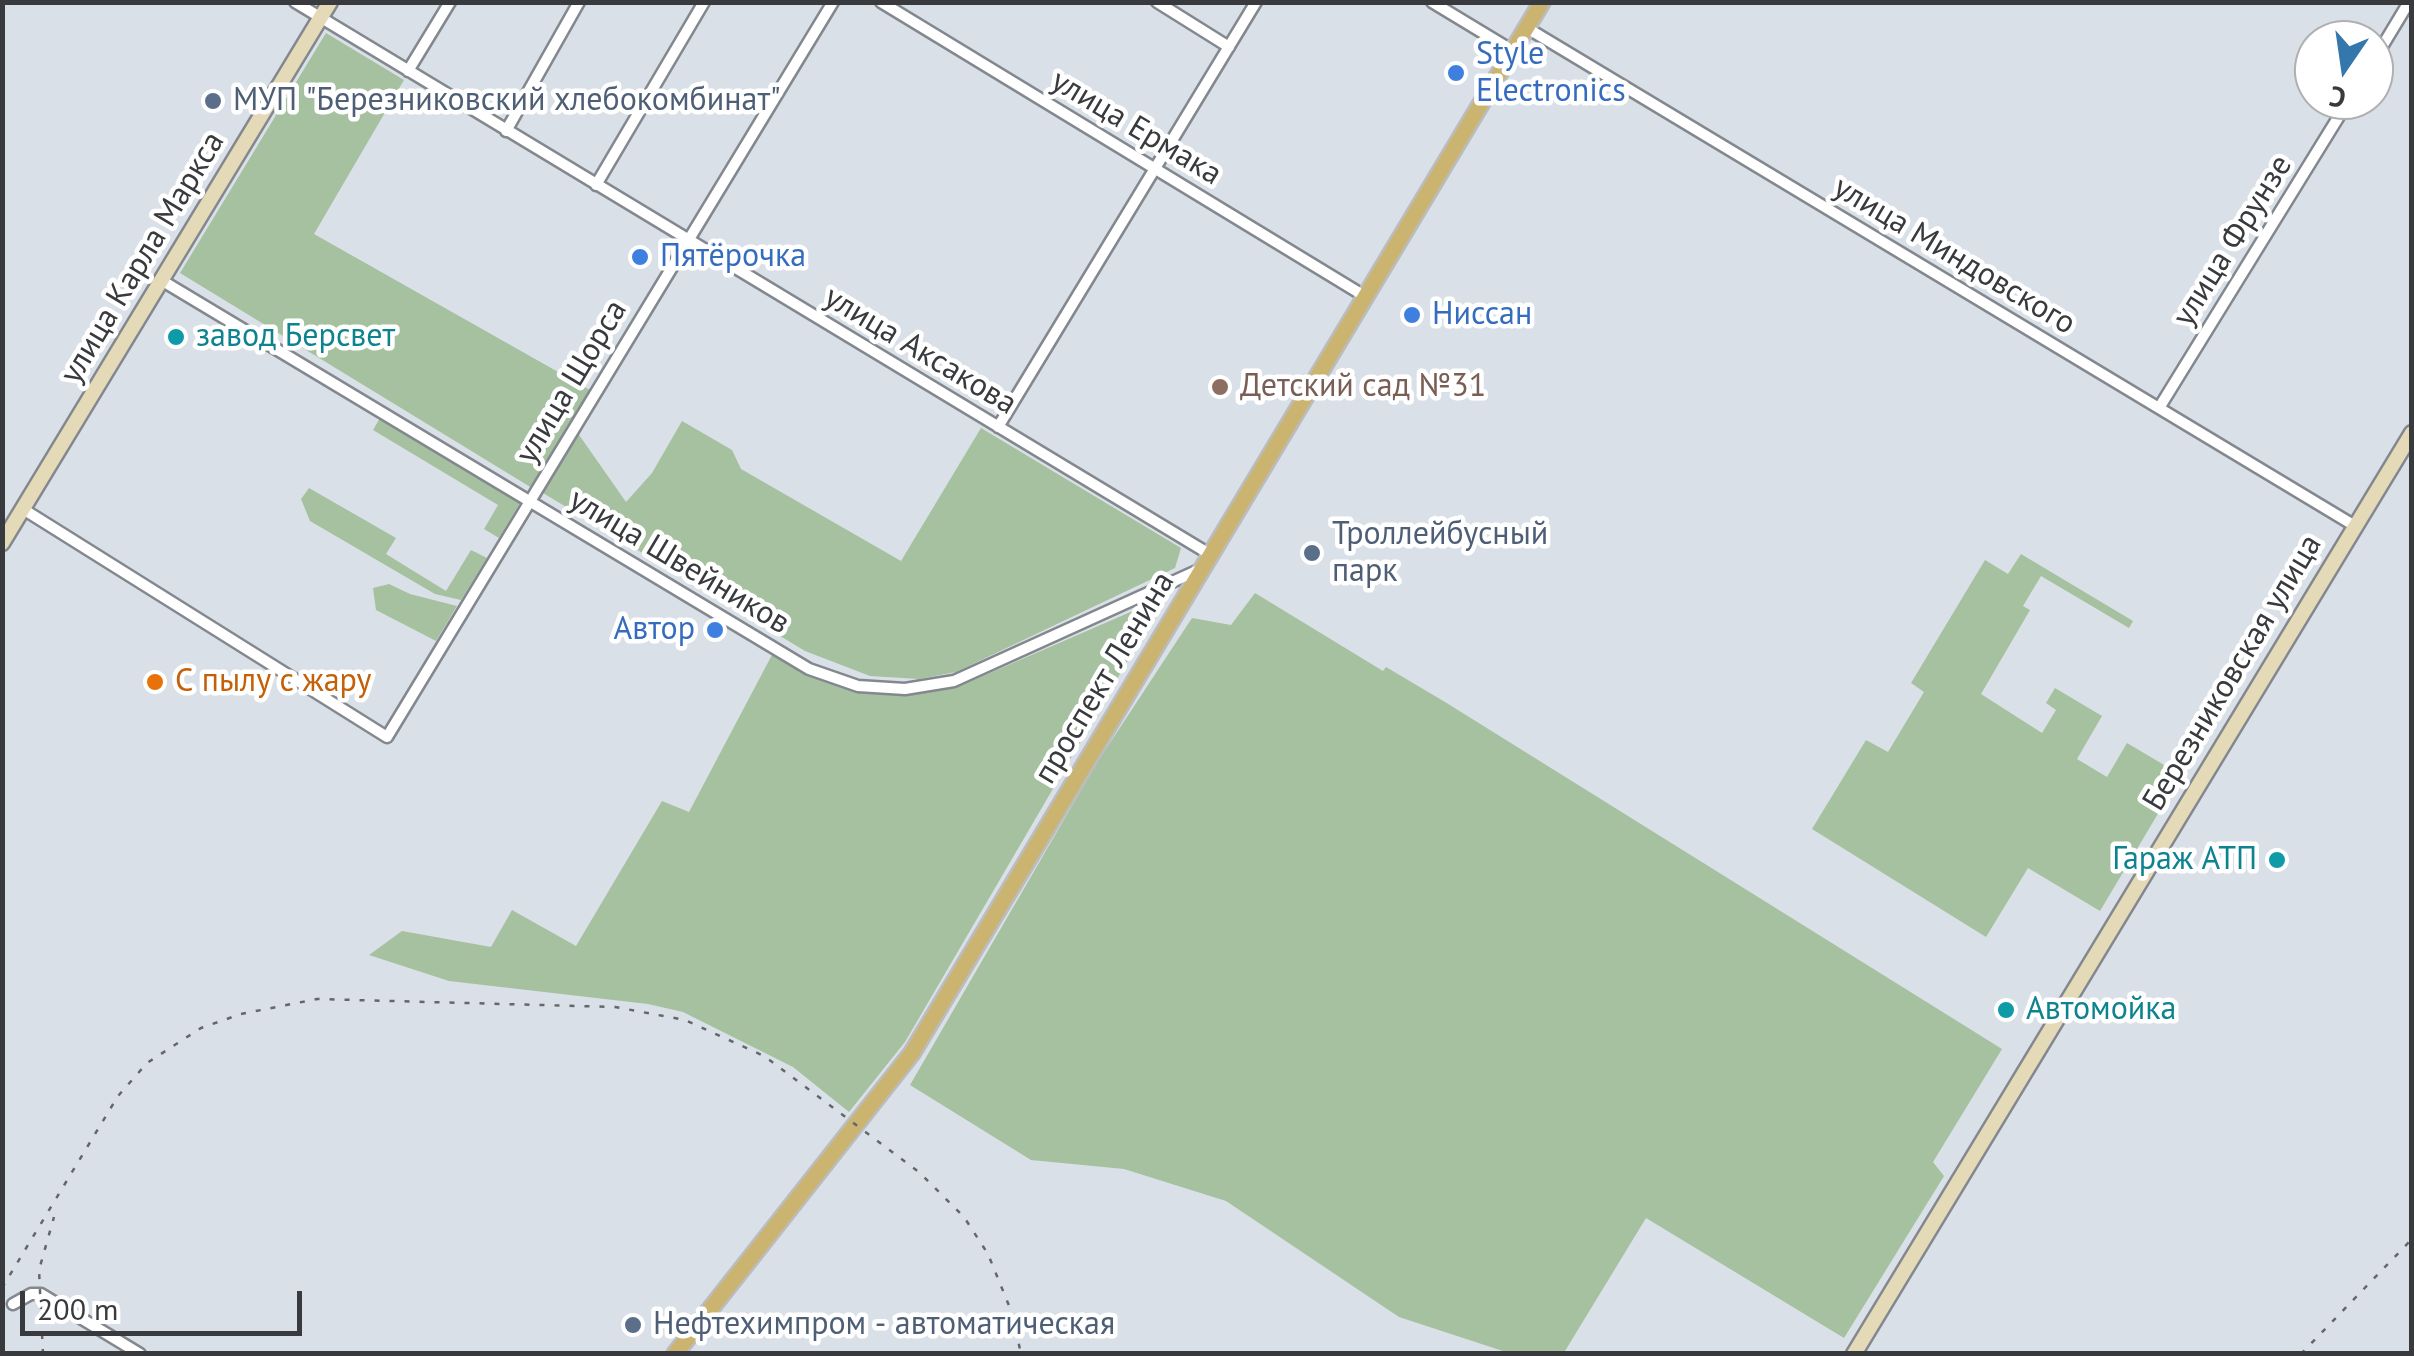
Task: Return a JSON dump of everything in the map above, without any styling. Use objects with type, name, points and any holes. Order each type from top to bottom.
[{"type":"main road","name":"проспект Ленина","points":[[675,1354],[912,1053],[1542,2]]},
{"type":"street","name":"улица Аксакова","points":[[295,2],[998,427],[1207,561]]},
{"type":"street","name":"улица Карла Маркса","points":[[2,542],[330,2]]},
{"type":"street","points":[[408,71],[450,2]]},
{"type":"street","points":[[506,130],[579,2]]},
{"type":"street","points":[[596,184],[704,2]]},
{"type":"street","name":"улица Щорса","points":[[23,509],[387,737],[832,2]]},
{"type":"street","name":"улица Ермака","points":[[881,2],[1366,297]]},
{"type":"street","points":[[1157,2],[1229,47]]},
{"type":"street","points":[[998,427],[1256,2]]},
{"type":"street","points":[[1432,2],[1513,51]]},
{"type":"street","points":[[2394,27],[2409,2]]},
{"type":"street","name":"улица Миндовского","points":[[1527,28],[2355,526]]},
{"type":"street","name":"улица Фрунзе","points":[[2158,408],[2337,120]]},
{"type":"street","name":"улица Швейников","points":[[161,280],[809,668],[858,686],[906,689],[954,681],[1207,561]]},
{"type":"street","name":"Березниковская улица","points":[[1854,1354],[2412,433]]},
{"type":"street","points":[[13,1304],[31,1294],[42,1294],[140,1354]]},
{"type":"green space","points":[[326,33],[404,80],[314,234],[590,390],[532,488],[180,273]]},
{"type":"green space","points":[[380,418],[520,503],[499,538],[484,529],[498,505],[373,430]]},
{"type":"green space","points":[[682,421],[732,450],[741,469],[901,561],[981,428],[1181,548],[1175,568],[956,672],[919,679],[870,676],[805,651],[543,493],[577,432],[626,502],[652,473]]},
{"type":"green space","points":[[309,488],[396,538],[386,554],[446,591],[471,550],[487,558],[461,600],[435,594],[310,521],[301,499]]},
{"type":"green space","points":[[2021,554],[2133,621],[2129,628],[2041,576],[2023,606],[2030,610],[1981,694],[2042,733],[2056,710],[2046,703],[2055,688],[2102,716],[2077,759],[2107,777],[2127,743],[2181,775],[2100,911],[2028,868],[1986,937],[1812,829],[1866,740],[1888,752],[1924,692],[1911,683],[1985,560],[2008,574]]},
{"type":"green space","points":[[389,584],[410,594],[457,606],[436,641],[376,610],[373,588]]},
{"type":"green space","points":[[1255,593],[1383,671],[1386,667],[1445,702],[2002,1049],[1933,1162],[1944,1176],[1844,1338],[1646,1218],[1565,1351],[1509,1353],[1399,1317],[1226,1201],[1124,1169],[1031,1160],[910,1085],[1098,761],[1192,618],[1231,625]]},
{"type":"green space","points":[[1165,597],[905,1042],[849,1112],[793,1067],[683,1012],[648,1004],[449,981],[369,955],[402,931],[491,947],[512,910],[576,946],[662,801],[689,812],[773,653],[826,681],[877,693],[920,693],[960,686]]},
{"type":"railway","points":[[2,1288],[118,1096],[147,1063],[201,1028],[241,1014],[317,999],[615,1007],[685,1020],[764,1056],[920,1173],[964,1217],[988,1254],[1012,1313],[1021,1354]]},
{"type":"railway","points":[[43,1354],[39,1270],[54,1217]]},
{"type":"railway","points":[[2301,1354],[2412,1239]]},
{"type":"place","name":"Style Electronics","points":[[1456,73]]},
{"type":"place","name":"МУП \"Березниковский хлебокомбинат\"","points":[[213,101]]},
{"type":"place","name":"Пятёрочка","points":[[640,257]]},
{"type":"place","name":"Ниссан","points":[[1412,315]]},
{"type":"place","name":"завод Берсвет","points":[[176,337]]},
{"type":"place","name":"Детский сад №31","points":[[1220,387]]},
{"type":"place","name":"Троллейбусный парк","points":[[1312,553]]},
{"type":"place","name":"Автор","points":[[715,630]]},
{"type":"place","name":"С пылу с жару","points":[[155,682]]},
{"type":"place","name":"Гараж АТП","points":[[2277,860]]},
{"type":"place","name":"Автомойка","points":[[2006,1010]]},
{"type":"place","name":"Нефтехимпром - автоматическая","points":[[633,1325]]}]
